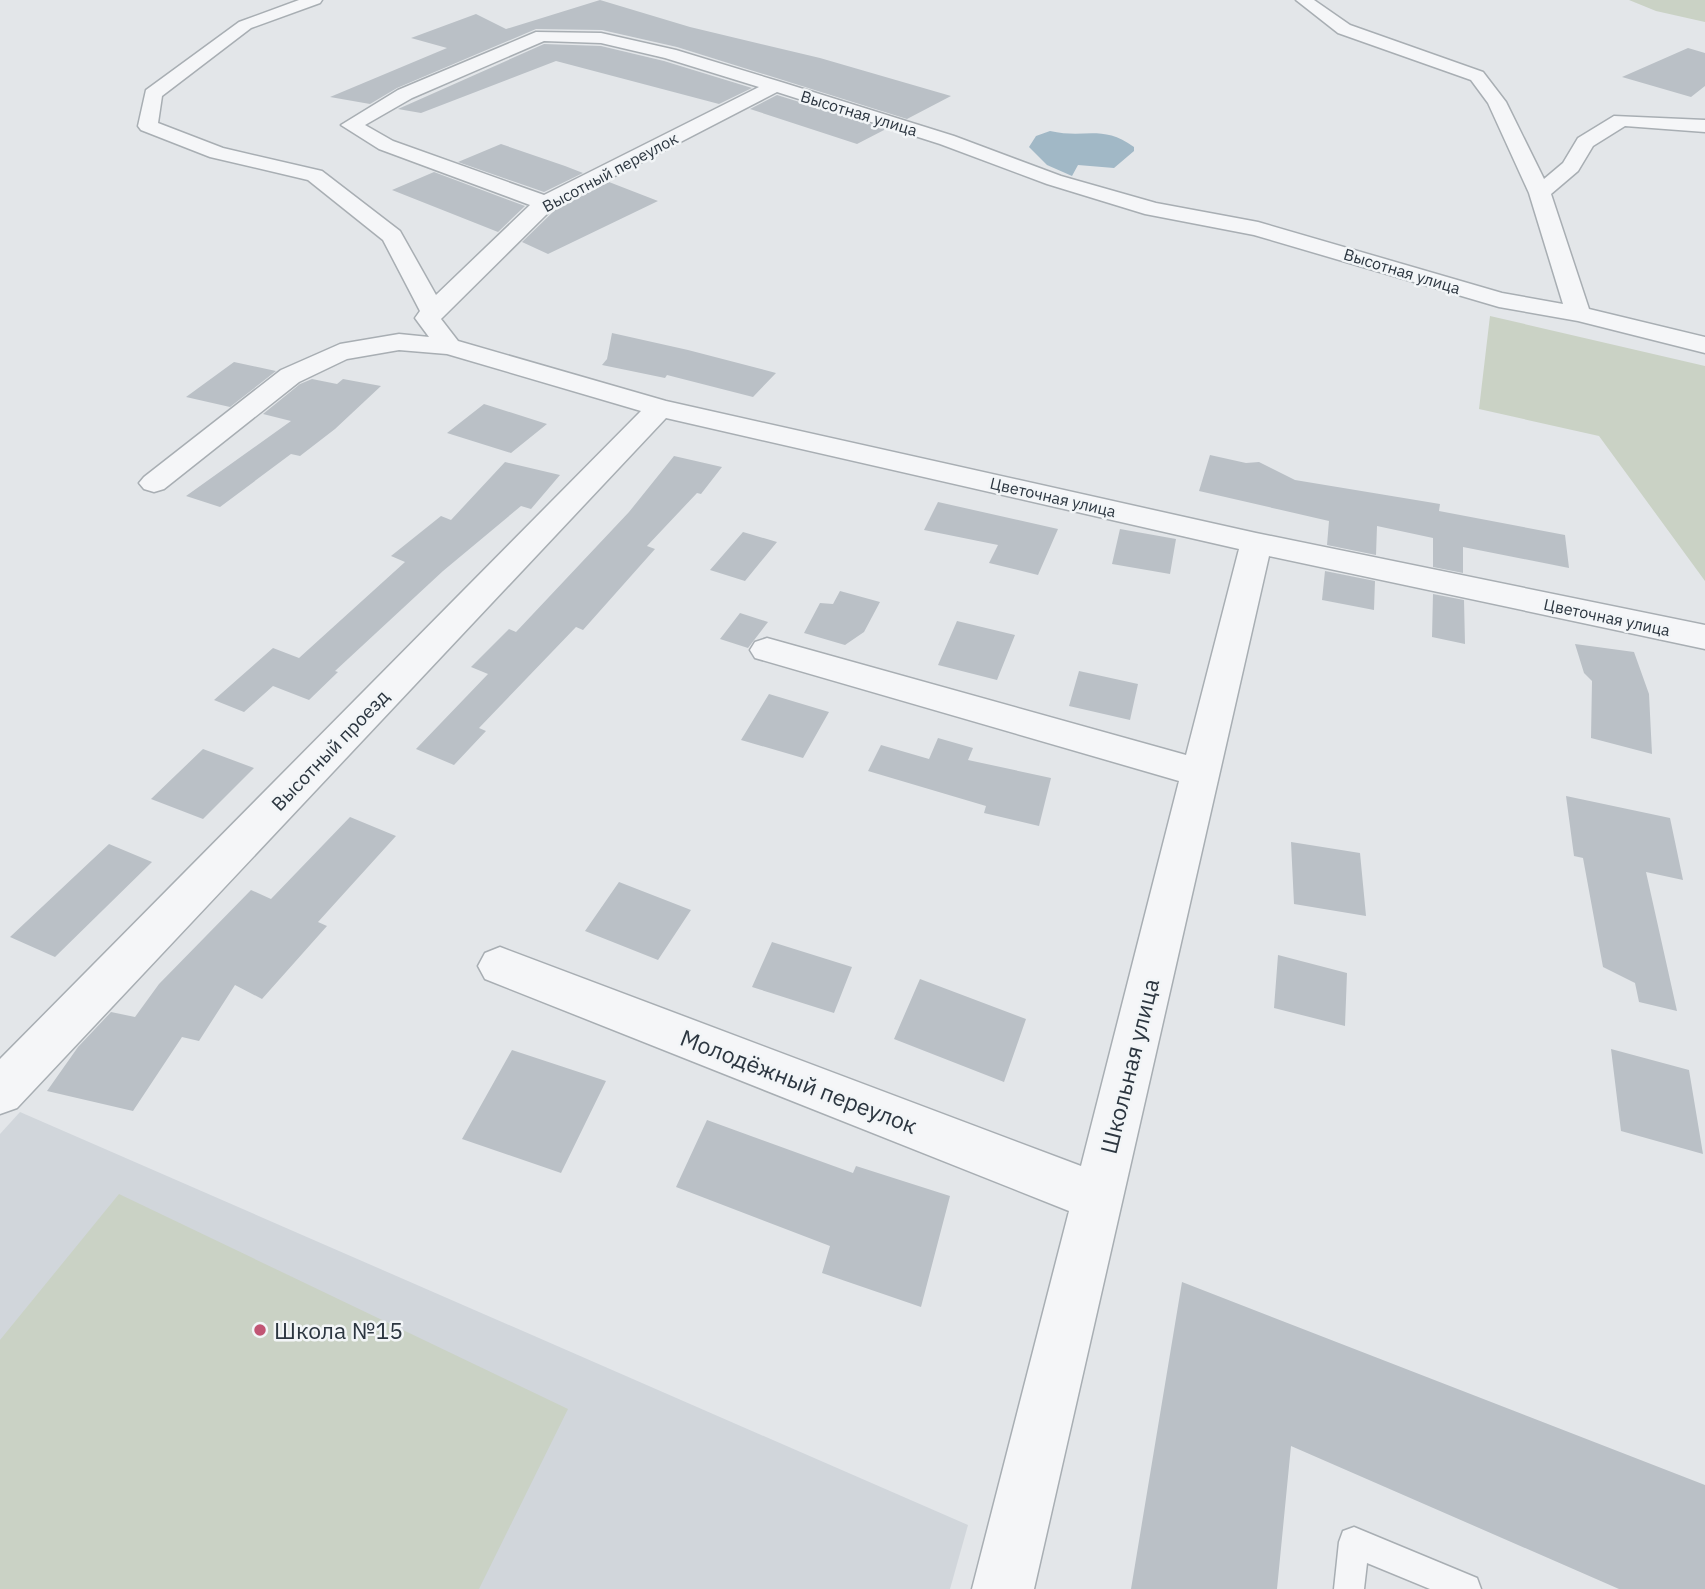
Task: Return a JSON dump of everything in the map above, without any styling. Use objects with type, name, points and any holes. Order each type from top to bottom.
[{"type":"street","points":[[314,0],[245,25],[153,94],[148,127],[217,153],[314,175],[392,236],[433,312],[427,318],[449,346]]},
{"type":"street","points":[[1304,0],[1344,29],[1477,76],[1497,102],[1540,193],[1578,314]]},
{"type":"street","points":[[542,36],[595,19]]},
{"type":"street","name":"Высотная улица","points":[[545,203],[386,145],[351,125],[405,94],[542,36],[601,38],[670,54],[775,86],[947,140],[1054,180],[1153,208],[1258,229],[1499,300],[1578,314],[1705,345]]},
{"type":"street","name":"Высотный переулок","points":[[433,312],[545,203],[775,86]]},
{"type":"street","points":[[1540,193],[1571,167],[1585,142],[1621,120],[1705,126]]},
{"type":"street","points":[[154,483],[290,376],[340,352],[399,342],[449,346]]},
{"type":"street","name":"Цветочная улица","points":[[449,346],[660,408],[1256,543],[1705,637]]},
{"type":"street","name":"Высотный проезд","points":[[0,1092],[660,408]]},
{"type":"street","name":"Школьная улица","points":[[1003,1589],[1256,543]]},
{"type":"street","points":[[767,650],[1200,773]]},
{"type":"street","name":"Молодёжный переулок","points":[[500,966],[1098,1197]]},
{"type":"lane","points":[[1349,1589],[1354,1542],[1466,1589]]},
{"type":"shaded area","points":[[1629,0],[1705,0],[1705,22],[1656,11]]},
{"type":"shaded area","points":[[1490,316],[1705,366],[1705,581],[1599,436],[1479,409]]},
{"type":"shaded area","name":"Школа №15","points":[[20,1112],[968,1525],[950,1589],[0,1589],[0,1134]]},
{"type":"shaded area","name":"Школа №15","points":[[119,1194],[568,1409],[479,1589],[0,1589],[0,1340]]},
{"type":"water","points":[[1050,131],[1112,136],[1134,147],[1134,151],[1114,168],[1078,165],[1072,176],[1047,165],[1029,147],[1036,136]]},
{"type":"building","points":[[600,0],[690,27],[820,58],[951,96],[907,119],[677,47],[602,30],[536,29],[397,88],[370,104],[330,97],[447,48],[411,38],[476,14],[506,29]]},
{"type":"building","points":[[544,44],[601,46],[664,61],[752,88],[719,104],[556,61],[421,113],[398,109]]},
{"type":"building","points":[[1688,48],[1705,53],[1705,86],[1691,97],[1622,77]]},
{"type":"building","points":[[777,95],[886,129],[857,144],[750,109]]},
{"type":"building","points":[[501,144],[583,173],[544,192],[458,162]]},
{"type":"building","points":[[434,172],[525,206],[498,232],[392,190]]},
{"type":"building","points":[[609,182],[658,201],[548,254],[522,242],[555,210]]},
{"type":"building","points":[[612,333],[776,373],[753,397],[667,375],[665,378],[602,365],[607,359]]},
{"type":"building","points":[[234,362],[276,371],[230,407],[186,397]]},
{"type":"building","points":[[312,379],[337,384],[343,379],[381,386],[335,429],[300,456],[291,454],[220,507],[186,496],[291,421],[263,414],[300,384]]},
{"type":"building","points":[[484,404],[547,424],[511,453],[447,433]]},
{"type":"building","points":[[1210,455],[1246,463],[1259,462],[1295,480],[1440,504],[1439,511],[1565,535],[1569,568],[1463,547],[1463,573],[1433,567],[1433,538],[1377,526],[1376,555],[1327,545],[1329,521],[1199,491]]},
{"type":"building","points":[[674,456],[722,467],[701,494],[697,493],[647,546],[655,549],[583,630],[576,627],[479,728],[486,731],[454,765],[416,749],[488,674],[471,667],[509,629],[516,632],[629,512]]},
{"type":"building","points":[[505,462],[560,475],[531,509],[521,506],[443,571],[335,671],[338,672],[309,700],[273,686],[244,712],[214,700],[273,648],[299,658],[405,562],[391,556],[441,516],[451,520]]},
{"type":"building","points":[[938,502],[1058,529],[1038,575],[989,563],[998,545],[924,530]]},
{"type":"building","points":[[1120,529],[1176,539],[1170,574],[1112,564]]},
{"type":"building","points":[[743,532],[777,542],[745,581],[710,570]]},
{"type":"building","points":[[1325,571],[1375,581],[1374,610],[1322,600]]},
{"type":"building","points":[[840,591],[880,602],[864,632],[845,645],[804,633],[820,603],[833,604]]},
{"type":"building","points":[[1433,594],[1464,600],[1465,644],[1432,637]]},
{"type":"building","points":[[740,613],[768,622],[748,648],[720,639]]},
{"type":"building","points":[[957,621],[1015,635],[997,680],[938,665]]},
{"type":"building","points":[[1575,644],[1634,652],[1649,694],[1652,754],[1591,738],[1592,681],[1584,673]]},
{"type":"building","points":[[1079,671],[1138,684],[1130,720],[1069,706]]},
{"type":"building","points":[[769,694],[829,712],[803,758],[741,740]]},
{"type":"building","points":[[938,738],[973,748],[968,760],[1051,778],[1039,826],[984,813],[986,806],[868,771],[881,745],[929,759]]},
{"type":"building","points":[[203,749],[254,768],[203,819],[151,799]]},
{"type":"building","points":[[1566,796],[1670,818],[1683,880],[1646,872],[1677,1011],[1639,1002],[1635,983],[1603,967],[1583,858],[1574,856]]},
{"type":"building","points":[[350,817],[396,836],[318,922],[327,926],[262,999],[235,985],[199,1041],[182,1037],[133,1111],[47,1091],[78,1047],[111,1012],[135,1017],[159,984],[251,890],[271,899]]},
{"type":"building","points":[[1291,842],[1360,853],[1366,916],[1294,904]]},
{"type":"building","points":[[109,844],[152,862],[55,957],[10,937]]},
{"type":"building","points":[[619,882],[691,910],[658,960],[585,931]]},
{"type":"building","points":[[772,942],[852,967],[834,1013],[752,987]]},
{"type":"building","points":[[1278,955],[1347,973],[1345,1026],[1274,1008]]},
{"type":"building","points":[[920,979],[1026,1019],[1004,1082],[894,1039]]},
{"type":"building","points":[[1611,1049],[1689,1070],[1703,1154],[1621,1131]]},
{"type":"building","points":[[512,1050],[606,1081],[561,1173],[462,1139]]},
{"type":"building","points":[[707,1120],[853,1173],[856,1166],[950,1196],[921,1307],[822,1273],[830,1246],[676,1187]]},
{"type":"building","points":[[1182,1282],[1705,1485],[1705,1589],[1619,1589],[1291,1446],[1277,1589],[1131,1589]]},
{"type":"place","name":"Школа №15","points":[[260,1330]]}]
